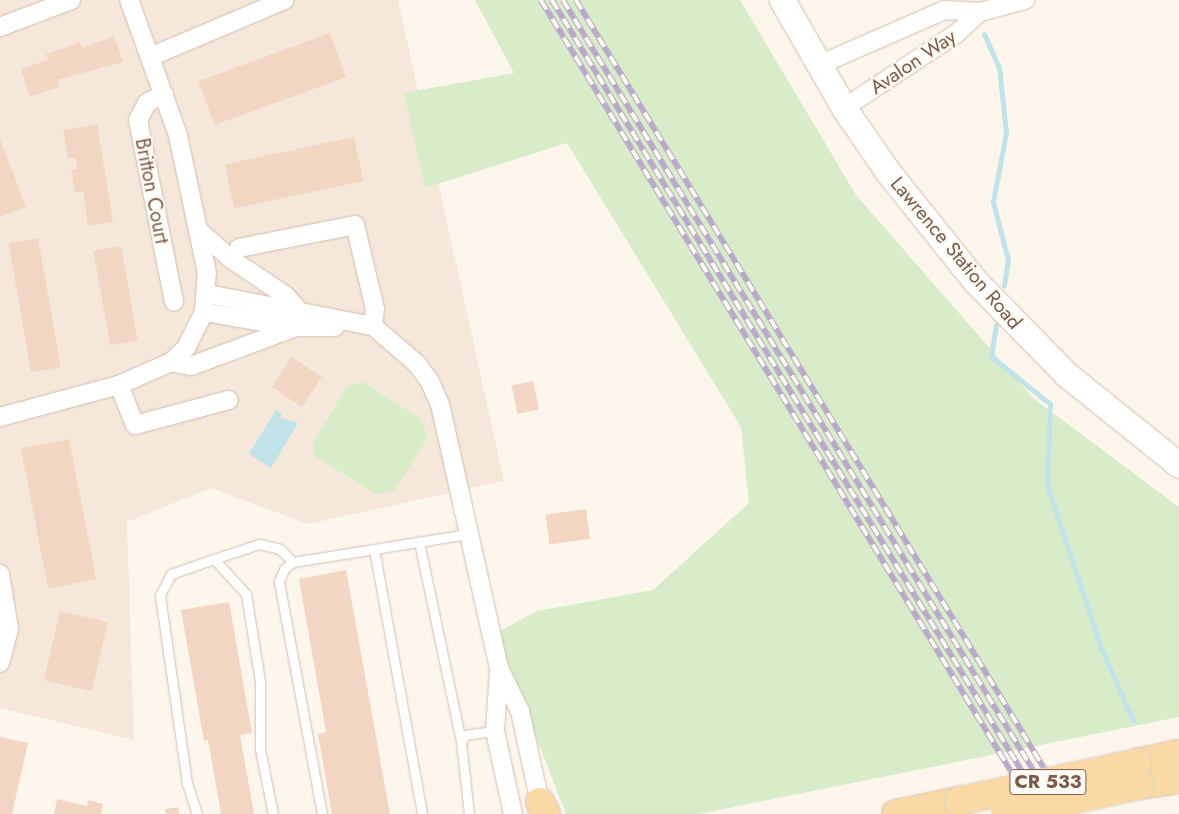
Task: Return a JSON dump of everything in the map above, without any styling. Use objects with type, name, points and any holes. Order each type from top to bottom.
[{"type":"main road","name":"Lawrence Station Road","points":[[782,0],[844,108],[935,234],[1019,329],[1115,417],[1179,465]]},
{"type":"main road","name":"CR 533","points":[[1006,814],[1138,774],[1179,754]]},
{"type":"main road","name":"CR 533","points":[[896,814],[959,801],[1138,774],[1179,779]]},
{"type":"street","points":[[0,27],[71,0]]},
{"type":"street","points":[[0,416],[119,385],[171,362],[186,348],[204,312],[208,294],[207,273],[178,135],[128,0]]},
{"type":"street","points":[[150,57],[284,0]]},
{"type":"street","name":"Avalon Way","points":[[819,65],[944,10],[980,12],[1025,0]]},
{"type":"street","name":"Avalon Way","points":[[844,108],[956,34],[980,12]]},
{"type":"street","name":"Britton Court","points":[[164,94],[147,103],[138,120],[174,301]]},
{"type":"street","points":[[239,248],[355,225],[375,309],[372,326]]},
{"type":"street","points":[[198,230],[231,259],[286,296],[298,320]]},
{"type":"street","points":[[208,294],[298,320]]},
{"type":"street","points":[[204,312],[372,326],[416,364],[430,382],[440,404],[499,668],[520,711],[543,810]]},
{"type":"street","points":[[171,362],[191,366],[298,320]]},
{"type":"street","points":[[119,385],[135,425],[229,400]]},
{"type":"street","points":[[0,574],[9,630],[0,663]]},
{"type":"street","points":[[499,668],[496,731],[513,814]]},
{"type":"lane","points":[[322,814],[279,581],[284,569],[293,562],[468,534]]},
{"type":"lane","points":[[419,542],[463,738],[469,814]]},
{"type":"lane","points":[[197,814],[187,783],[160,595],[171,574],[259,544],[280,549],[293,562]]},
{"type":"lane","points":[[374,549],[422,814]]},
{"type":"lane","points":[[214,559],[246,594],[260,681],[260,749],[273,814]]},
{"type":"lane","points":[[463,738],[496,731]]},
{"type":"shaded area","points":[[0,0],[398,0],[504,481],[308,524],[211,488],[127,522],[134,740],[0,708]]},
{"type":"green space","points":[[475,0],[740,0],[856,195],[1033,398],[1179,507],[1179,717],[699,814],[566,814],[496,633],[537,611],[653,590],[749,503],[741,427],[567,143],[425,188],[404,93],[514,73]]},
{"type":"green space","points":[[363,382],[421,419],[428,437],[395,490],[376,494],[316,457],[313,443],[347,386]]},
{"type":"water","points":[[276,410],[282,414],[280,418],[298,423],[271,468],[249,454]]},
{"type":"building","points":[[330,33],[346,77],[215,125],[198,81]]},
{"type":"building","points":[[114,36],[123,62],[57,80],[59,87],[30,97],[21,69],[48,60],[46,54],[80,42],[82,48]]},
{"type":"building","points":[[97,124],[113,222],[88,226],[83,191],[75,193],[71,170],[77,169],[76,158],[68,159],[63,130]]},
{"type":"building","points":[[354,137],[363,181],[234,208],[225,164]]},
{"type":"building","points":[[0,139],[26,207],[0,217]]},
{"type":"building","points":[[38,238],[61,367],[31,372],[8,243]]},
{"type":"building","points":[[121,246],[138,341],[110,345],[93,251]]},
{"type":"building","points":[[292,357],[322,377],[302,407],[272,387]]},
{"type":"building","points":[[533,381],[539,409],[518,414],[511,386]]},
{"type":"building","points":[[69,439],[96,579],[48,589],[21,448]]},
{"type":"building","points":[[586,509],[590,539],[550,544],[545,515]]},
{"type":"building","points":[[346,570],[390,814],[332,814],[318,734],[326,732],[299,579]]},
{"type":"building","points":[[229,602],[252,733],[240,735],[254,814],[221,814],[208,740],[204,741],[181,610]]},
{"type":"building","points":[[60,611],[108,622],[92,691],[44,680]]},
{"type":"building","points":[[0,737],[28,743],[12,814],[0,814]]},
{"type":"building","points":[[57,799],[87,806],[88,800],[103,804],[101,814],[54,814]]},
{"type":"building","points":[[178,807],[179,814],[166,814],[165,809]]},
{"type":"waterway","points":[[984,34],[999,67],[1006,133],[993,202],[1008,260],[1004,286]]},
{"type":"waterway","points":[[996,325],[991,356],[1050,404],[1047,485],[1102,650],[1133,721]]},
{"type":"railway","points":[[541,0],[1037,814]]},
{"type":"railway","points":[[552,0],[1048,814]]},
{"type":"railway","points":[[563,0],[1060,814]]},
{"type":"railway","points":[[576,0],[1072,814]]}]
